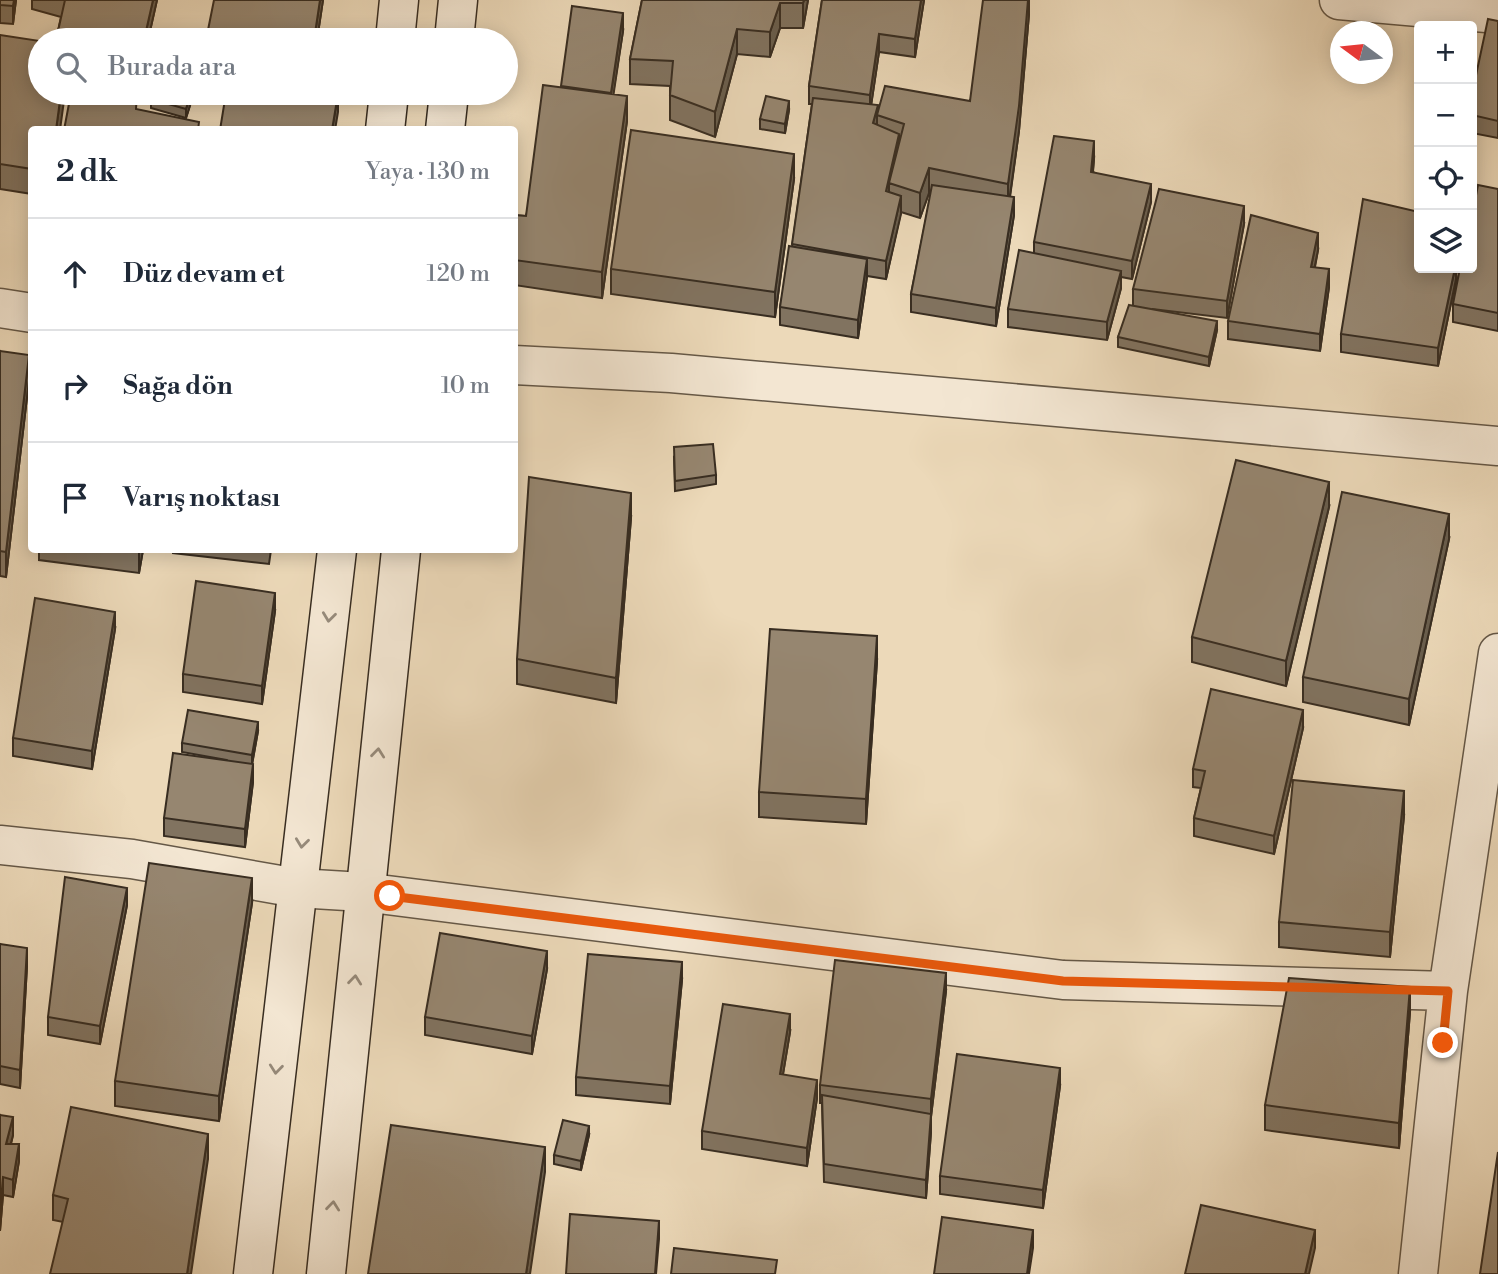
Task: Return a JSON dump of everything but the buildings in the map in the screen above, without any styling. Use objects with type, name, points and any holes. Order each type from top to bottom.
[{"type":"street","points":[[396,28],[400,0]]},
{"type":"street","points":[[455,28],[458,0]]},
{"type":"street","points":[[1339,0],[1498,14]]},
{"type":"street","points":[[385,126],[388,105]]},
{"type":"street","points":[[445,126],[448,105]]},
{"type":"street","points":[[0,308],[28,312]]},
{"type":"street","points":[[518,365],[671,373],[1498,446]]},
{"type":"street","points":[[253,1274],[337,553]]},
{"type":"street","points":[[326,1274],[363,892],[401,553]]},
{"type":"street","points":[[1418,1274],[1448,991],[1498,653]]},
{"type":"street","points":[[0,845],[132,859],[297,888],[363,892],[1063,981],[1448,991]]},
{"type":"route","points":[[390,896],[1063,981],[1448,991],[1443,1043]]}]
